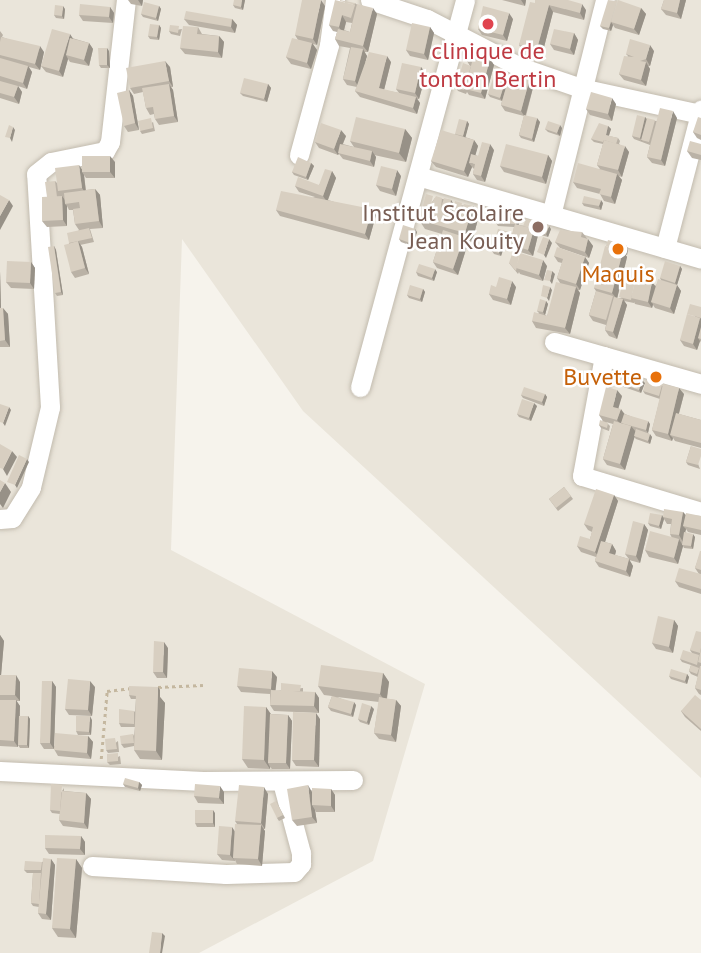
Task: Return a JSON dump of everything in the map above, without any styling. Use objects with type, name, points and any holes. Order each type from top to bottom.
[{"type":"street","points":[[0,519],[12,518],[31,487],[50,407],[36,174],[51,162],[105,152],[110,142],[126,0]]},
{"type":"street","points":[[299,155],[329,45],[335,0]]},
{"type":"street","points":[[370,0],[456,33],[520,67],[581,88],[700,111],[665,248]]},
{"type":"street","points":[[360,387],[465,0]]},
{"type":"street","points":[[551,215],[581,88],[606,0]]},
{"type":"street","points":[[418,176],[701,259]]},
{"type":"street","points":[[554,342],[701,384]]},
{"type":"street","points":[[604,356],[582,476],[701,512]]},
{"type":"street","points":[[0,771],[282,782],[353,780]]},
{"type":"street","points":[[92,866],[226,874],[294,872],[301,864],[301,853],[282,782]]},
{"type":"path","points":[[154,687],[203,685]]},
{"type":"path","points":[[101,776],[107,691],[142,687]]},
{"type":"shaded area","points":[[0,0],[701,0],[701,778],[303,411],[182,239],[171,550],[425,684],[373,861],[199,953],[0,953]]},
{"type":"building","points":[[234,0],[242,0],[241,7],[233,5]]},
{"type":"building","points":[[302,0],[321,0],[313,39],[295,35]]},
{"type":"building","points":[[335,0],[355,5],[351,18],[342,15],[339,27],[329,25]]},
{"type":"building","points":[[535,0],[568,0],[582,4],[580,13],[549,5],[537,49],[519,45],[530,2],[535,3]]},
{"type":"building","points":[[608,0],[617,1],[609,28],[600,26]]},
{"type":"building","points":[[618,0],[641,8],[634,29],[611,22]]},
{"type":"building","points":[[664,0],[680,0],[677,13],[661,9]]},
{"type":"building","points":[[144,2],[159,6],[156,18],[141,14]]},
{"type":"building","points":[[80,4],[110,7],[109,17],[79,15]]},
{"type":"building","points":[[357,4],[373,8],[363,46],[335,39],[338,29],[350,32]]},
{"type":"building","points":[[55,5],[63,6],[62,16],[54,15]]},
{"type":"building","points":[[483,6],[509,13],[503,35],[478,29]]},
{"type":"building","points":[[186,11],[232,19],[231,27],[184,19]]},
{"type":"building","points":[[412,23],[430,27],[424,54],[406,50]]},
{"type":"building","points":[[150,24],[159,25],[157,37],[148,36]]},
{"type":"building","points":[[170,25],[179,26],[178,33],[169,31]]},
{"type":"building","points":[[183,26],[198,27],[197,34],[219,36],[218,52],[180,48]]},
{"type":"building","points":[[52,29],[70,34],[59,71],[41,66]]},
{"type":"building","points":[[554,29],[574,33],[570,49],[550,44]]},
{"type":"building","points":[[1,37],[40,46],[35,64],[0,55]]},
{"type":"building","points":[[70,38],[89,43],[84,60],[66,55]]},
{"type":"building","points":[[292,38],[312,43],[307,63],[286,57]]},
{"type":"building","points":[[630,39],[650,45],[646,59],[640,61],[646,62],[641,80],[619,74],[624,56],[634,57],[626,54]]},
{"type":"building","points":[[351,47],[363,49],[355,81],[343,79]]},
{"type":"building","points":[[98,48],[107,48],[107,65],[99,65]]},
{"type":"building","points":[[369,52],[387,56],[379,88],[416,97],[413,108],[355,91]]},
{"type":"building","points":[[469,53],[490,59],[481,93],[465,89],[472,62],[467,61]]},
{"type":"building","points":[[0,58],[28,66],[23,83],[0,76]]},
{"type":"building","points":[[165,61],[169,81],[130,88],[126,68]]},
{"type":"building","points":[[402,63],[421,67],[415,93],[396,89]]},
{"type":"building","points":[[463,63],[471,66],[468,76],[460,73]]},
{"type":"building","points":[[510,73],[530,78],[521,111],[501,105]]},
{"type":"building","points":[[494,75],[506,79],[500,98],[488,94]]},
{"type":"building","points":[[460,77],[467,80],[464,90],[456,88]]},
{"type":"building","points":[[244,78],[268,84],[264,99],[240,93]]},
{"type":"building","points":[[0,81],[18,86],[14,97],[0,93]]},
{"type":"building","points":[[169,84],[174,116],[155,119],[153,107],[146,108],[142,88]]},
{"type":"building","points":[[129,90],[135,123],[124,126],[117,93]]},
{"type":"building","points":[[591,92],[612,98],[608,114],[586,109]]},
{"type":"building","points":[[660,108],[673,111],[661,160],[647,157]]},
{"type":"building","points":[[524,115],[537,118],[532,139],[519,135]]},
{"type":"building","points":[[637,115],[645,117],[640,138],[632,136]]},
{"type":"building","points":[[356,117],[405,129],[399,153],[350,141]]},
{"type":"building","points":[[698,117],[701,118],[701,135],[693,132]]},
{"type":"building","points":[[151,118],[153,128],[140,131],[138,121]]},
{"type":"building","points":[[647,118],[655,120],[649,142],[641,140]]},
{"type":"building","points":[[459,119],[467,121],[463,136],[455,134]]},
{"type":"building","points":[[548,121],[560,125],[557,133],[545,129]]},
{"type":"building","points":[[321,123],[341,130],[334,149],[315,142]]},
{"type":"building","points":[[599,123],[608,126],[606,135],[618,138],[616,144],[591,139]]},
{"type":"building","points":[[9,125],[13,127],[10,138],[5,137]]},
{"type":"building","points":[[441,130],[474,140],[464,171],[431,161]]},
{"type":"building","points":[[604,140],[625,146],[618,170],[597,165]]},
{"type":"building","points":[[690,141],[701,144],[701,155],[687,151]]},
{"type":"building","points":[[482,142],[490,144],[481,176],[473,174],[475,164],[469,163],[471,154],[478,156]]},
{"type":"building","points":[[340,144],[372,151],[370,161],[338,153]]},
{"type":"building","points":[[506,144],[548,155],[542,177],[500,166]]},
{"type":"building","points":[[82,156],[110,156],[110,172],[82,172]]},
{"type":"building","points":[[298,157],[311,163],[306,177],[292,172]]},
{"type":"building","points":[[578,163],[617,174],[611,197],[599,194],[601,189],[573,182]]},
{"type":"building","points":[[79,165],[82,188],[58,191],[55,168]]},
{"type":"building","points":[[381,166],[397,170],[392,189],[376,185]]},
{"type":"building","points":[[325,169],[332,171],[323,196],[295,186],[298,177],[319,185]]},
{"type":"building","points":[[55,181],[57,197],[47,197],[45,182]]},
{"type":"building","points":[[95,189],[99,221],[75,224],[73,209],[80,208],[79,202],[65,204],[64,193]]},
{"type":"building","points":[[281,191],[372,209],[365,234],[276,210]]},
{"type":"building","points":[[426,194],[433,196],[431,204],[436,196],[442,198],[441,208],[444,198],[451,200],[449,210],[453,211],[455,201],[462,203],[460,213],[464,204],[473,206],[465,233],[419,220]]},
{"type":"building","points":[[0,195],[9,200],[0,216]]},
{"type":"building","points":[[62,196],[63,220],[42,221],[42,197]]},
{"type":"building","points":[[584,196],[601,200],[599,206],[582,203]]},
{"type":"building","points":[[499,213],[518,217],[516,224],[496,223]]},
{"type":"building","points":[[526,219],[549,226],[546,234],[523,226]]},
{"type":"building","points":[[515,224],[534,229],[528,250],[509,244]]},
{"type":"building","points":[[403,225],[415,229],[410,243],[399,239]]},
{"type":"building","points":[[89,228],[92,238],[69,243],[67,233]]},
{"type":"building","points":[[498,229],[513,233],[509,246],[501,244],[499,253],[492,251]]},
{"type":"building","points":[[443,230],[464,237],[453,269],[433,262]]},
{"type":"building","points":[[560,230],[582,232],[581,237],[588,239],[585,252],[555,242]]},
{"type":"building","points":[[543,237],[549,239],[544,255],[537,252]]},
{"type":"building","points":[[608,240],[626,245],[624,252],[606,246]]},
{"type":"building","points":[[78,241],[85,268],[71,272],[64,245]]},
{"type":"building","points":[[54,246],[61,292],[55,293],[48,247]]},
{"type":"building","points":[[605,246],[623,251],[612,293],[594,288]]},
{"type":"building","points":[[557,247],[585,257],[576,284],[557,278],[563,259],[554,256]]},
{"type":"building","points":[[520,253],[543,260],[539,275],[516,268]]},
{"type":"building","points":[[512,254],[519,256],[516,271],[509,263]]},
{"type":"building","points":[[7,261],[31,262],[30,283],[6,282]]},
{"type":"building","points":[[665,261],[680,266],[675,283],[660,278]]},
{"type":"building","points":[[419,264],[435,269],[432,278],[416,272]]},
{"type":"building","points":[[547,270],[552,271],[550,281],[544,280]]},
{"type":"building","points":[[499,277],[512,281],[507,299],[489,294],[491,285],[496,287]]},
{"type":"building","points":[[624,278],[635,281],[631,300],[619,297]]},
{"type":"building","points":[[636,278],[652,282],[648,302],[631,298]]},
{"type":"building","points":[[658,279],[677,285],[670,308],[651,302]]},
{"type":"building","points":[[556,282],[576,287],[565,328],[532,321],[534,312],[547,316]]},
{"type":"building","points":[[410,285],[423,289],[420,299],[407,295]]},
{"type":"building","points":[[543,285],[550,287],[547,298],[541,296]]},
{"type":"building","points":[[596,291],[613,296],[606,320],[589,315]]},
{"type":"building","points":[[614,297],[623,299],[613,332],[605,330]]},
{"type":"building","points":[[540,299],[546,301],[543,312],[537,311]]},
{"type":"building","points":[[690,304],[701,307],[701,318],[687,314]]},
{"type":"building","points":[[0,308],[3,308],[5,340],[0,341]]},
{"type":"building","points":[[687,314],[700,318],[693,344],[680,340]]},
{"type":"building","points":[[653,369],[659,372],[655,381],[649,379]]},
{"type":"building","points":[[622,373],[642,380],[639,390],[619,383]]},
{"type":"building","points":[[646,380],[662,385],[659,396],[643,391]]},
{"type":"building","points":[[663,384],[679,388],[668,434],[652,430]]},
{"type":"building","points":[[524,387],[545,394],[542,402],[521,395]]},
{"type":"building","points":[[606,387],[617,390],[613,407],[621,409],[617,420],[599,415]]},
{"type":"building","points":[[522,399],[534,403],[529,418],[517,414]]},
{"type":"building","points":[[0,404],[9,407],[3,423],[0,422]]},
{"type":"building","points":[[676,413],[701,420],[701,443],[670,435]]},
{"type":"building","points":[[624,414],[648,421],[646,430],[621,423]]},
{"type":"building","points":[[600,420],[608,423],[607,428],[599,425]]},
{"type":"building","points":[[614,421],[631,426],[620,464],[603,459]]},
{"type":"building","points":[[636,429],[650,434],[648,441],[634,436]]},
{"type":"building","points":[[0,444],[12,451],[3,469],[0,468]]},
{"type":"building","points":[[691,446],[701,449],[698,465],[686,462]]},
{"type":"building","points":[[19,455],[27,459],[15,485],[7,482]]},
{"type":"building","points":[[564,487],[571,496],[556,508],[549,499]]},
{"type":"building","points":[[596,489],[614,495],[595,552],[577,546],[580,536],[590,539],[593,527],[584,524]]},
{"type":"building","points":[[664,509],[683,512],[679,535],[670,534],[672,519],[663,517]]},
{"type":"building","points":[[650,513],[662,515],[659,526],[648,523]]},
{"type":"building","points":[[686,513],[701,516],[701,530],[683,526]]},
{"type":"building","points":[[633,521],[644,524],[636,556],[625,554]]},
{"type":"building","points":[[650,531],[679,539],[674,558],[645,550]]},
{"type":"building","points":[[684,532],[693,534],[691,546],[682,545]]},
{"type":"building","points":[[601,541],[612,544],[609,553],[629,559],[626,571],[595,561]]},
{"type":"building","points":[[701,551],[701,570],[695,568]]},
{"type":"building","points":[[679,568],[701,574],[701,589],[675,581]]},
{"type":"building","points":[[658,616],[674,620],[669,647],[652,643]]},
{"type":"building","points":[[696,631],[701,632],[700,653],[690,650]]},
{"type":"building","points":[[154,641],[164,642],[163,672],[153,672]]},
{"type":"building","points":[[683,650],[699,655],[697,665],[680,659]]},
{"type":"building","points":[[321,665],[383,673],[380,694],[318,686]]},
{"type":"building","points":[[691,665],[699,668],[697,674],[689,671]]},
{"type":"building","points":[[701,666],[701,690],[695,688]]},
{"type":"building","points":[[239,668],[272,671],[271,689],[237,686]]},
{"type":"building","points":[[671,669],[687,674],[685,681],[669,676]]},
{"type":"building","points":[[0,675],[16,675],[15,695],[0,695]]},
{"type":"building","points":[[68,679],[90,681],[88,710],[65,709]]},
{"type":"building","points":[[42,681],[52,681],[50,743],[40,743]]},
{"type":"building","points":[[281,683],[301,685],[300,691],[281,691]]},
{"type":"building","points":[[129,686],[158,687],[158,694],[129,695]]},
{"type":"building","points":[[271,690],[315,692],[314,706],[270,705]]},
{"type":"building","points":[[136,694],[158,694],[156,751],[134,750]]},
{"type":"building","points":[[695,695],[701,700],[701,729],[681,711]]},
{"type":"building","points":[[332,696],[354,702],[351,714],[328,707]]},
{"type":"building","points":[[379,697],[396,700],[391,735],[374,733]]},
{"type":"building","points":[[0,700],[16,700],[14,741],[0,740]]},
{"type":"building","points":[[362,703],[371,706],[367,722],[358,719]]},
{"type":"building","points":[[244,706],[266,707],[264,760],[242,759]]},
{"type":"building","points":[[119,709],[134,711],[134,724],[119,723]]},
{"type":"building","points":[[293,712],[316,713],[314,760],[292,760]]},
{"type":"building","points":[[270,714],[288,715],[286,763],[268,763]]},
{"type":"building","points":[[19,716],[28,716],[27,745],[18,745]]},
{"type":"building","points":[[76,716],[90,716],[89,732],[76,731]]},
{"type":"building","points":[[55,733],[88,736],[87,753],[54,750]]},
{"type":"building","points":[[133,734],[134,743],[121,744],[120,736]]},
{"type":"building","points":[[115,738],[117,749],[106,750],[105,739]]},
{"type":"building","points":[[118,753],[118,761],[107,762],[107,754]]},
{"type":"building","points":[[125,778],[139,782],[138,788],[123,784]]},
{"type":"building","points":[[51,784],[62,785],[60,811],[50,810]]},
{"type":"building","points":[[195,784],[220,786],[219,798],[194,796]]},
{"type":"building","points":[[239,785],[264,787],[261,823],[235,821]]},
{"type":"building","points":[[308,785],[312,817],[292,820],[287,789]]},
{"type":"building","points":[[312,788],[331,789],[331,806],[312,805]]},
{"type":"building","points":[[62,791],[86,793],[84,823],[59,820]]},
{"type":"building","points":[[276,801],[283,815],[277,818],[270,804]]},
{"type":"building","points":[[195,810],[213,810],[213,823],[195,823]]},
{"type":"building","points":[[235,824],[261,825],[258,859],[233,858]]},
{"type":"building","points":[[219,826],[232,827],[230,855],[217,854]]},
{"type":"building","points":[[45,835],[81,836],[80,849],[45,848]]},
{"type":"building","points":[[43,858],[51,859],[46,914],[38,913]]},
{"type":"building","points":[[57,858],[76,859],[70,929],[52,928]]},
{"type":"building","points":[[25,861],[42,862],[41,870],[24,870]]},
{"type":"building","points":[[33,873],[41,873],[39,904],[31,903]]},
{"type":"building","points":[[152,932],[162,933],[160,953],[149,953]]},
{"type":"place","name":"clinique de tonton Bertin","points":[[488,24]]},
{"type":"place","name":"Institut Scolaire Jean Kouity","points":[[538,227]]},
{"type":"place","name":"Maquis","points":[[618,249]]},
{"type":"place","name":"Buvette","points":[[656,377]]}]
